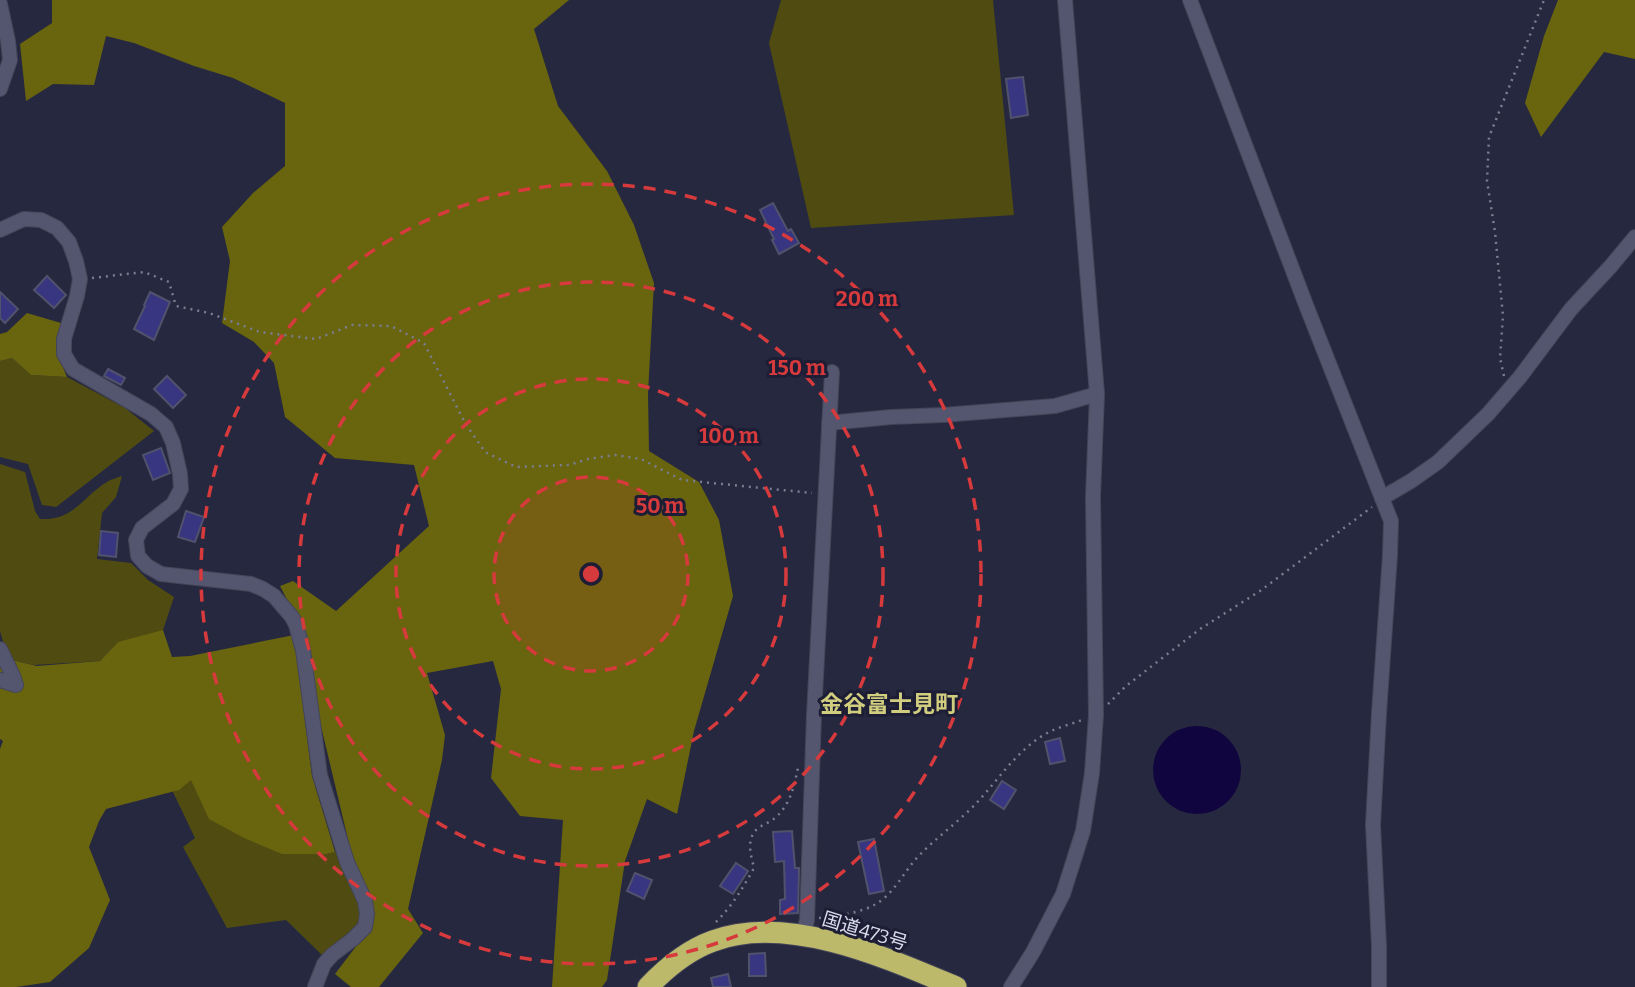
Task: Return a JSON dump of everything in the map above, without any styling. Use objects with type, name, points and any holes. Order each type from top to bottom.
[{"type":"highway","name":"国道473号","points":[[648,987],[663,971],[713,941],[746,933],[773,933],[805,928],[956,987]]},
{"type":"street","points":[[1011,987],[1033,952],[1063,894],[1083,831],[1096,715],[1093,497],[1097,394],[1065,0]]},
{"type":"street","points":[[1189,0],[1391,521],[1373,825],[1379,987]]},
{"type":"street","points":[[0,4],[10,60],[0,89]]},
{"type":"street","points":[[0,230],[24,219],[41,220],[57,228],[69,242],[80,279],[64,339],[64,354],[73,369],[151,414],[166,427],[173,443],[181,489],[173,504],[142,528],[136,540],[138,556],[147,566],[161,574],[251,584],[274,596],[292,617],[299,635],[306,673],[320,775],[347,862],[365,901],[367,914],[365,927],[324,964],[315,987]]},
{"type":"street","points":[[1382,498],[1438,462],[1488,414],[1571,309],[1635,237]]},
{"type":"street","points":[[805,928],[832,372]]},
{"type":"street","points":[[829,423],[1055,406],[1097,394]]},
{"type":"street","points":[[0,649],[16,685],[0,680]]},
{"type":"path","points":[[1508,391],[1500,358],[1503,316],[1487,181],[1489,137],[1544,0]]},
{"type":"path","points":[[80,279],[144,272],[169,282],[176,306],[209,313],[260,332],[316,339],[352,325],[391,326],[424,343],[465,423],[485,452],[516,467],[569,466],[588,458],[615,455],[641,459],[682,480],[825,494]]},
{"type":"path","points":[[805,928],[878,903],[931,842],[964,815],[1007,765],[1026,748],[1044,734],[1096,715],[1126,686],[1200,629],[1260,592],[1382,498]]},
{"type":"path","points":[[716,922],[742,891],[754,868],[749,848],[756,830],[776,817],[793,794],[799,761]]},
{"type":"shaded area","points":[[52,0],[569,0],[534,29],[558,106],[607,171],[634,225],[654,283],[648,393],[649,451],[699,482],[719,520],[733,596],[694,731],[677,814],[647,799],[625,861],[607,980],[602,987],[552,987],[563,820],[520,816],[491,778],[501,689],[493,661],[427,673],[445,735],[442,760],[408,909],[423,933],[379,987],[351,987],[335,974],[373,924],[352,856],[309,676],[308,640],[280,586],[293,581],[336,611],[429,526],[414,465],[335,458],[285,417],[274,363],[254,342],[222,323],[230,261],[222,227],[253,193],[285,166],[285,103],[233,78],[134,43],[106,36],[94,85],[53,84],[26,101],[20,44],[52,23]]},
{"type":"shaded area","points":[[781,0],[993,0],[1014,215],[811,228],[769,43]]},
{"type":"shaded area","points":[[1558,0],[1635,0],[1635,59],[1604,52],[1541,137],[1525,103],[1544,36]]},
{"type":"shaded area","points":[[27,313],[61,323],[59,351],[67,377],[31,375],[12,358],[0,361],[0,334],[7,332]]},
{"type":"shaded area","points":[[12,358],[31,375],[67,377],[125,408],[154,431],[56,507],[42,505],[28,464],[0,457],[0,361]]},
{"type":"shaded area","points":[[0,464],[25,472],[35,511],[40,519],[52,519],[70,512],[98,488],[122,476],[116,497],[102,513],[97,559],[131,563],[148,580],[174,597],[163,630],[149,637],[118,642],[100,661],[34,665],[8,659],[0,631]]},
{"type":"shaded area","points":[[163,630],[172,657],[190,656],[294,635],[312,776],[335,852],[282,854],[244,838],[209,819],[191,780],[179,790],[106,809],[89,847],[110,900],[89,948],[50,982],[0,987],[0,749],[3,741],[0,739],[0,657],[37,666],[100,661],[118,642]]},
{"type":"shaded area","points":[[1197,726],[1222,733],[1234,745],[1241,770],[1234,795],[1222,807],[1197,814],[1172,807],[1160,795],[1153,770],[1160,745],[1172,733]]},
{"type":"shaded area","points":[[189,776],[282,854],[339,852],[359,898],[359,923],[323,956],[286,920],[227,928],[183,847],[195,838],[173,792]]},
{"type":"building","points":[[1023,77],[1028,115],[1011,118],[1006,79]]},
{"type":"building","points":[[773,203],[788,231],[791,229],[799,243],[779,254],[760,210]]},
{"type":"building","points":[[47,276],[66,295],[54,308],[34,290]]},
{"type":"building","points":[[0,292],[18,309],[5,323],[0,318]]},
{"type":"building","points":[[150,292],[170,302],[154,340],[134,329]]},
{"type":"building","points":[[108,369],[125,378],[121,385],[104,376]]},
{"type":"building","points":[[167,376],[186,395],[173,408],[154,389]]},
{"type":"building","points":[[161,448],[170,473],[153,480],[143,455]]},
{"type":"building","points":[[186,511],[204,517],[195,542],[178,537]]},
{"type":"building","points":[[101,531],[118,533],[116,557],[99,555]]},
{"type":"building","points":[[1060,738],[1065,761],[1050,764],[1045,742]]},
{"type":"building","points":[[1002,781],[1016,790],[1004,809],[990,800]]},
{"type":"building","points":[[792,831],[795,868],[799,868],[798,913],[780,914],[780,900],[785,899],[784,861],[775,862],[773,832]]},
{"type":"building","points":[[874,839],[884,891],[869,894],[858,842]]},
{"type":"building","points":[[736,863],[748,871],[733,894],[720,886]]},
{"type":"building","points":[[635,873],[652,880],[644,899],[627,891]]},
{"type":"building","points":[[765,953],[766,976],[749,976],[749,954]]},
{"type":"building","points":[[728,974],[731,987],[713,987],[711,978]]},
{"type":"district","name":"金谷富士見町","points":[[889,704]]}]
